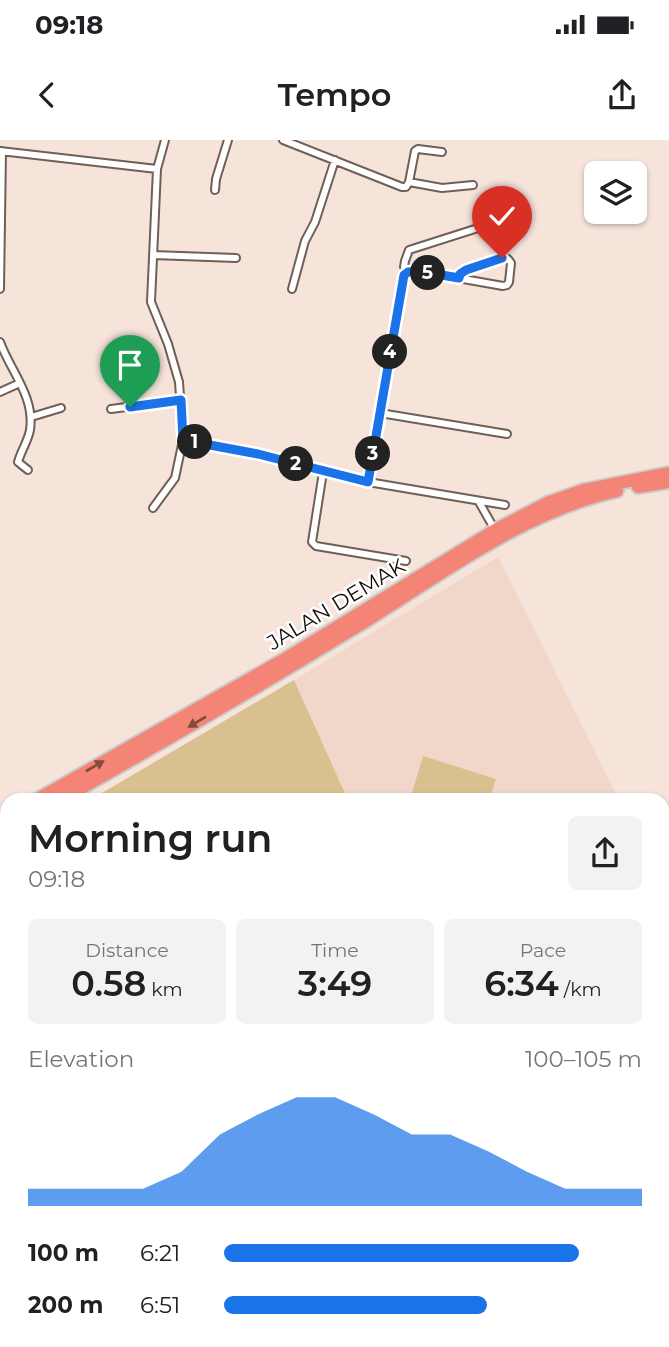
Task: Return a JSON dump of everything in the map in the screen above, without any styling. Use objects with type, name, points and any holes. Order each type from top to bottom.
[{"type":"highway","name":"JALAN DEMAK","points":[[48,793],[283,660],[495,530],[547,503],[584,490],[669,473]]},
{"type":"highway","name":"JALAN DEMAK","points":[[73,793],[173,737],[499,539],[556,509],[613,492],[669,482]]},
{"type":"street","points":[[153,508],[175,478],[183,440],[178,382],[151,302],[157,169],[165,140]]},
{"type":"street","points":[[215,190],[228,140]]},
{"type":"street","points":[[282,140],[402,187],[406,187],[409,182],[415,151],[418,149],[442,152]]},
{"type":"street","points":[[0,289],[1,151],[157,169]]},
{"type":"street","points":[[292,289],[305,241],[315,222],[335,160]]},
{"type":"street","points":[[409,182],[442,188],[473,184]]},
{"type":"street","points":[[408,272],[404,267],[409,250],[524,213]]},
{"type":"street","points":[[153,255],[236,258]]},
{"type":"street","points":[[368,482],[404,275],[418,271],[503,286],[509,282],[511,263],[502,258],[466,270],[459,278]]},
{"type":"street","points":[[0,342],[26,393],[31,418],[30,433],[18,461],[28,470]]},
{"type":"street","points":[[0,392],[20,383]]},
{"type":"street","points":[[111,409],[181,400]]},
{"type":"street","points":[[31,418],[61,408]]},
{"type":"street","points":[[380,414],[507,434]]},
{"type":"street","points":[[183,440],[258,454],[368,482],[505,505]]},
{"type":"street","points":[[323,472],[312,542],[316,547],[406,561]]},
{"type":"street","points":[[479,502],[495,530]]},
{"type":"shaded area","points":[[498,557],[616,793],[345,793],[294,680]]},
{"type":"shaded area","points":[[294,680],[345,793],[102,793]]},
{"type":"shaded area","points":[[423,756],[496,779],[491,793],[412,793]]},
{"type":"route","points":[[130,407],[181,400],[183,440],[258,454],[368,482],[404,275],[418,271],[459,278],[466,270],[502,258]]}]
